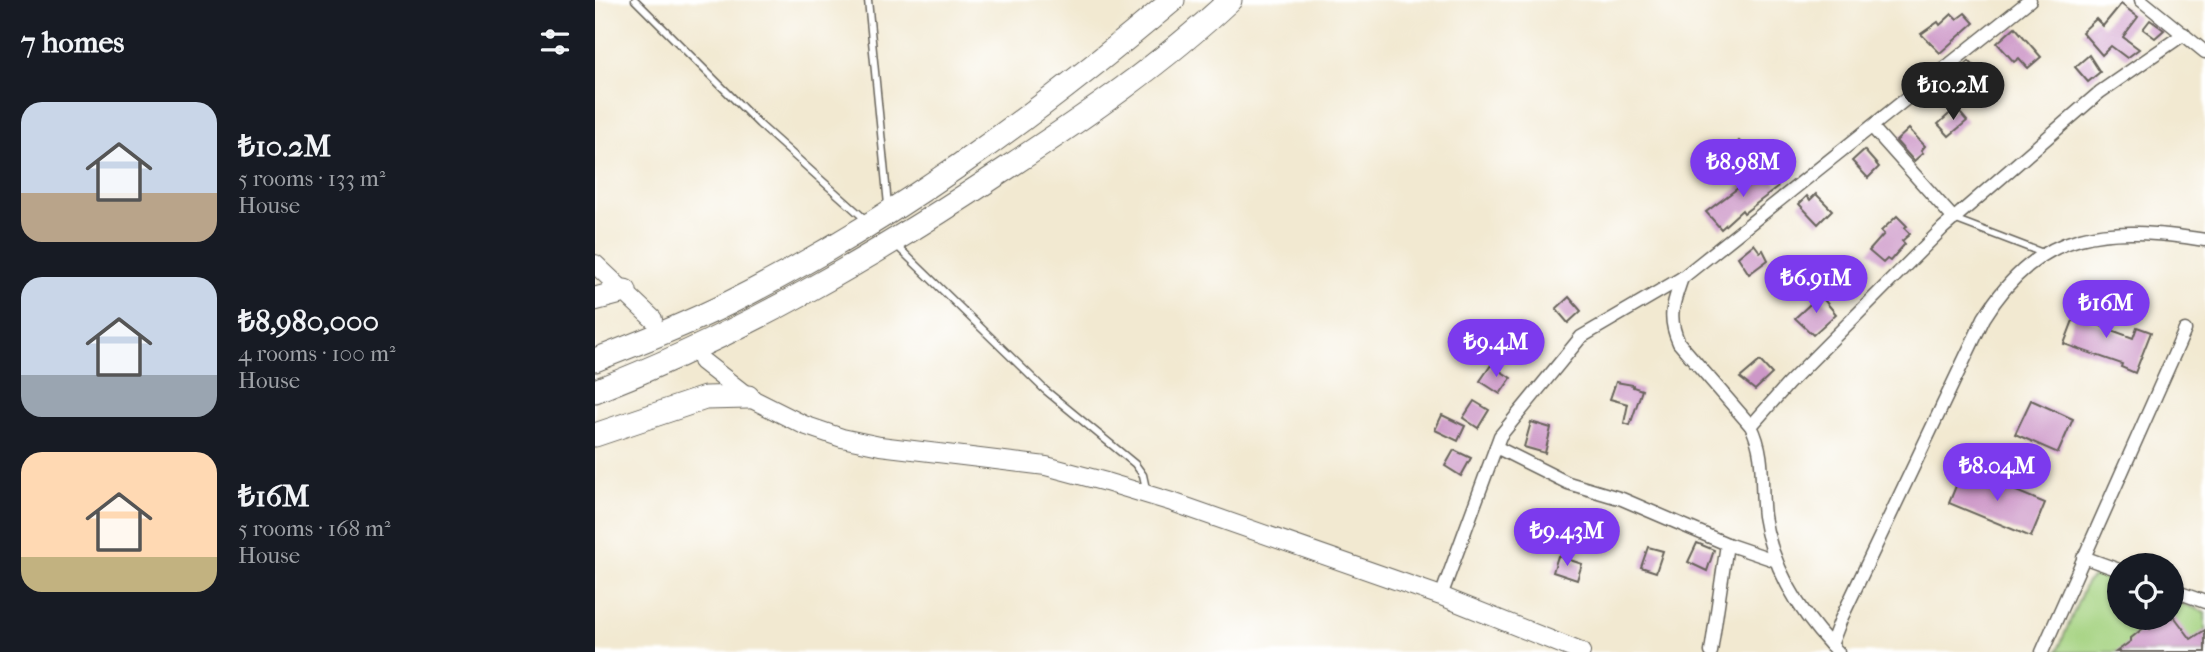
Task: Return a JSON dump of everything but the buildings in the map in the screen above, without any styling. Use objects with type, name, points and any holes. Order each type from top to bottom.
[{"type":"highway","points":[[595,391],[743,326],[885,228],[1095,65],[1173,0]]},
{"type":"highway","points":[[595,360],[729,303],[885,228],[919,227],[1060,133],[1150,68],[1230,0]]},
{"type":"highway","points":[[595,299],[625,291]]},
{"type":"highway","points":[[595,435],[705,398],[748,397]]},
{"type":"street","points":[[1441,596],[1500,436],[1581,337],[1682,278],[2031,0]]},
{"type":"street","points":[[2141,0],[2205,52]]},
{"type":"street","points":[[1751,426],[1788,384],[1943,228],[2100,92],[2184,34]]},
{"type":"street","points":[[1872,127],[1954,219]]},
{"type":"street","points":[[1682,278],[1671,312],[1672,328],[1679,343],[1751,426],[1763,464],[1765,516],[1774,560],[1808,618],[1835,648],[1984,317],[1999,293],[2021,269],[2043,253],[2066,242],[2112,233],[2161,234],[2205,240]]},
{"type":"street","points":[[595,264],[653,320]]},
{"type":"street","points":[[2042,652],[2185,330]]},
{"type":"street","points":[[702,362],[748,397],[804,425],[842,438],[880,446],[1046,466],[1147,495],[1441,596],[1581,652]]},
{"type":"street","points":[[1496,447],[1568,482],[1622,499],[1727,544],[1774,560]]},
{"type":"street","points":[[1711,652],[1727,544]]},
{"type":"street","points":[[2083,557],[2107,566]]},
{"type":"street","points":[[2184,594],[2205,602]]},
{"type":"lane","points":[[635,0],[759,124],[885,228],[1045,390],[1136,464],[1143,475],[1147,495]]},
{"type":"lane","points":[[646,0],[650,15]]},
{"type":"lane","points":[[868,0],[885,228]]},
{"type":"lane","points":[[1954,219],[2043,253]]},
{"type":"green space","points":[[2099,572],[2107,575],[2107,630],[2184,630],[2184,604],[2205,612],[2205,652],[2057,652],[2086,583]]}]
